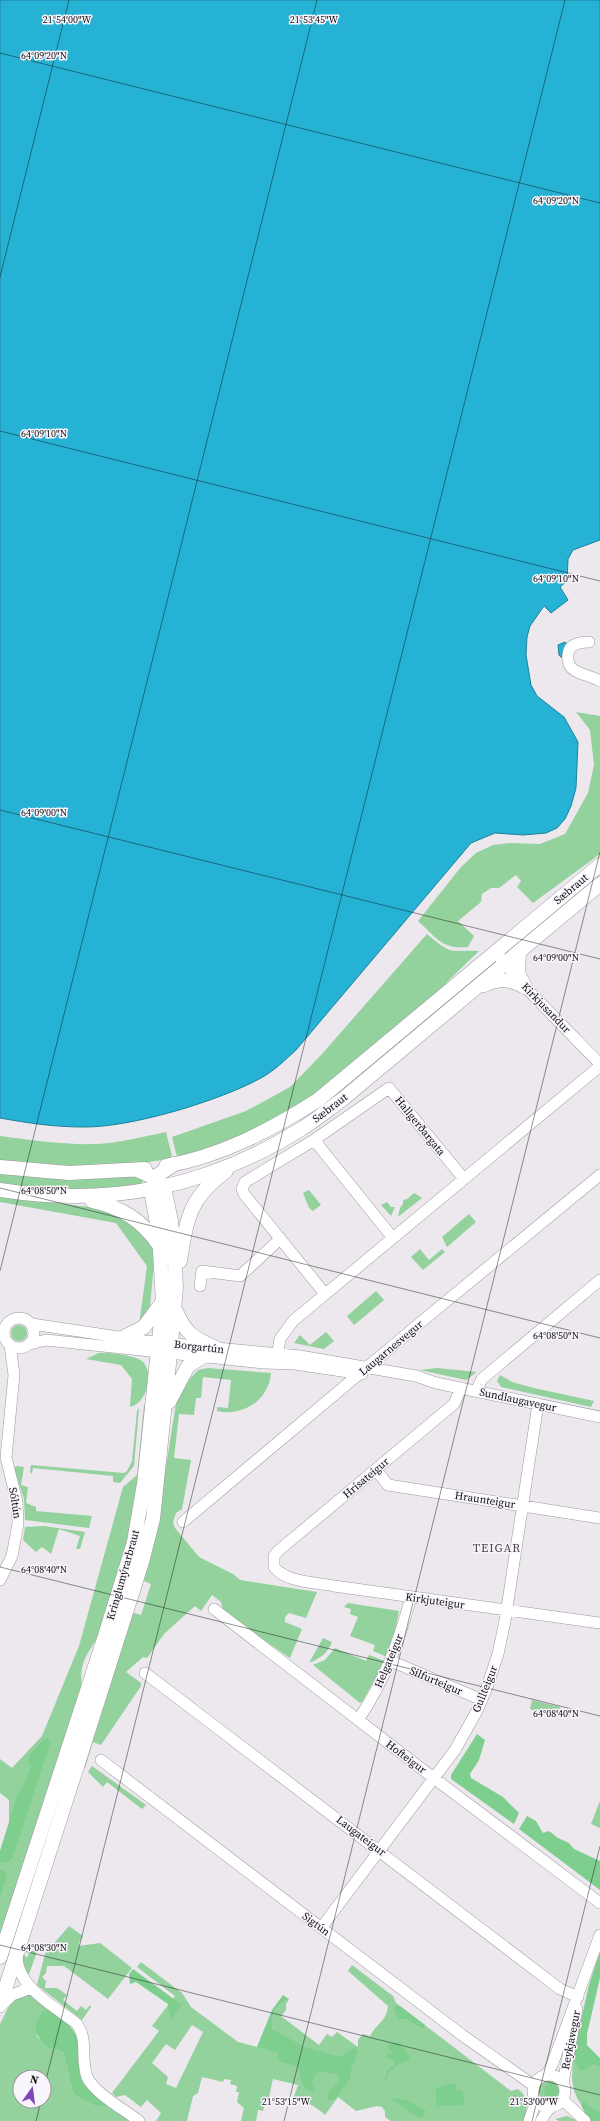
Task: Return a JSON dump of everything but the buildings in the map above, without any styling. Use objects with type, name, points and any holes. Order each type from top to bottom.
[{"type":"main road","name":"Sæbraut","points":[[0,1167],[69,1174],[137,1170],[174,1164],[217,1152],[257,1135],[296,1114],[353,1072],[600,865]]},
{"type":"main road","name":"Sæbraut","points":[[0,1190],[35,1195],[74,1197],[110,1196],[156,1186],[234,1165],[302,1129],[359,1085],[600,884]]},
{"type":"main road","points":[[519,952],[518,973],[525,987]]},
{"type":"main road","points":[[475,989],[503,978],[525,987]]},
{"type":"main road","points":[[137,1170],[144,1172],[156,1186],[163,1171],[174,1164]]},
{"type":"main road","points":[[176,1287],[188,1216],[195,1200],[221,1175],[234,1165]]},
{"type":"main road","name":"Kringlumýrarbraut","points":[[0,1957],[105,1636],[134,1542],[144,1484],[168,1304],[160,1246],[156,1186]]},
{"type":"main road","name":"Kringlumýrarbraut","points":[[156,1186],[171,1221],[176,1287],[168,1304]]},
{"type":"main road","points":[[74,1197],[100,1202],[129,1213],[151,1234],[160,1246]]},
{"type":"main road","points":[[124,1337],[144,1327],[168,1304],[190,1335],[216,1348]]},
{"type":"main road","points":[[157,1484],[152,1460],[163,1349]]},
{"type":"main road","name":"Kringlumýrarbraut","points":[[0,2005],[142,1562],[153,1519],[164,1413],[163,1349]]},
{"type":"main road","points":[[164,1413],[177,1384],[188,1366],[204,1356]]},
{"type":"street","points":[[589,642],[576,644],[571,647],[568,662],[573,670],[600,681]]},
{"type":"street","name":"Kirkjusandur","points":[[498,950],[499,956],[525,987],[600,1065]]},
{"type":"street","points":[[277,1359],[280,1339],[284,1331],[325,1294],[600,1065]]},
{"type":"street","name":"Hallgerðargata","points":[[325,1294],[244,1194],[242,1186],[245,1182],[314,1140],[390,1088],[464,1179]]},
{"type":"street","points":[[314,1140],[393,1238]]},
{"type":"street","name":"Laugarnesvegur","points":[[183,1522],[388,1349],[600,1175]]},
{"type":"street","points":[[200,1286],[202,1271],[240,1276],[280,1239]]},
{"type":"street","points":[[476,1391],[482,1379],[600,1280]]},
{"type":"street","name":"Borgartún","points":[[277,1359],[216,1348],[163,1349],[124,1337],[46,1328],[32,1324],[22,1318],[13,1319],[4,1324],[5,1340],[18,1348],[46,1340],[163,1349],[204,1356],[341,1362],[363,1371]]},
{"type":"street","points":[[28,1345],[34,1334],[32,1324]]},
{"type":"street","name":"Sóltún","points":[[5,1340],[14,1375]]},
{"type":"street","name":"Sóltún","points":[[0,1580],[12,1556],[18,1524],[17,1502],[6,1457],[14,1375],[20,1357],[28,1345]]},
{"type":"street","points":[[388,1349],[386,1359],[391,1372]]},
{"type":"street","name":"Sundlaugavegur","points":[[363,1371],[391,1372],[416,1376],[436,1383]]},
{"type":"street","name":"Sundlaugavegur","points":[[363,1371],[436,1383],[600,1416]]},
{"type":"street","name":"Hrísateigur","points":[[274,1567],[274,1556],[278,1551],[454,1404],[461,1388]]},
{"type":"street","name":"Gullteigur","points":[[322,1928],[456,1750],[482,1700],[498,1654],[507,1610],[538,1404]]},
{"type":"street","name":"Hraunteigur","points":[[376,1470],[388,1485],[600,1518]]},
{"type":"street","name":"Kirkjuteigur","points":[[274,1567],[279,1573],[290,1578],[411,1597],[600,1623]]},
{"type":"street","name":"Helgateigur","points":[[358,1720],[371,1702],[391,1661],[411,1597]]},
{"type":"street","name":"Hofteigur","points":[[214,1609],[435,1779],[600,1903]]},
{"type":"street","name":"Silfurteigur","points":[[391,1661],[482,1700]]},
{"type":"street","name":"Laugateigur","points":[[145,1672],[560,1988],[578,1997]]},
{"type":"street","name":"Sigtún","points":[[101,1760],[462,2035],[533,2085]]},
{"type":"street","name":"Reykjavegur","points":[[546,2075],[552,2065],[570,2012],[578,1997],[600,1935]]},
{"type":"street","name":"Kringlumýrarbraut","points":[[17,1952],[18,1969],[31,1988],[76,2023],[82,2030],[85,2068],[91,2083],[139,2121]]},
{"type":"street","points":[[0,2008],[12,1995],[31,1988]]},
{"type":"street","name":"Reykjavegur","points":[[564,2083],[576,2017],[578,1997]]},
{"type":"street","points":[[529,2121],[534,2107],[533,2085],[538,2078],[546,2075],[554,2075],[564,2083],[565,2092],[563,2100],[547,2111],[541,2121]]},
{"type":"street","points":[[534,2099],[540,2105],[552,2107]]},
{"type":"street","points":[[563,2100],[585,2121]]},
{"type":"green space","points":[[576,712],[600,716],[600,854],[533,903],[517,887],[521,881],[516,875],[499,888],[491,888],[482,894],[481,902],[458,921],[474,936],[468,947],[452,946],[440,941],[418,921],[461,867],[476,853],[493,845],[511,843],[540,844],[565,834],[588,793],[594,765],[590,730]]},
{"type":"green space","points":[[427,934],[447,949],[456,951],[479,951],[448,981],[434,998],[349,1069],[305,1101],[257,1128],[218,1144],[177,1157],[172,1137],[246,1111],[290,1087],[322,1054]]},
{"type":"green space","points":[[166,1132],[172,1156],[169,1159],[115,1167],[73,1170],[0,1163],[0,1136],[60,1143],[96,1144],[122,1141]]},
{"type":"green space","points":[[0,1173],[142,1176],[143,1186],[64,1191],[0,1185]]},
{"type":"green space","points":[[309,1190],[321,1205],[313,1211],[309,1208],[303,1193]]},
{"type":"green space","points":[[414,1193],[422,1198],[398,1217],[403,1200],[407,1199]]},
{"type":"green space","points":[[0,1196],[97,1208],[129,1218],[156,1244],[150,1306],[139,1325],[147,1266],[116,1223],[0,1202]]},
{"type":"green space","points":[[387,1202],[391,1207],[395,1207],[391,1216],[381,1205]]},
{"type":"green space","points":[[469,1214],[476,1222],[447,1247],[442,1237]]},
{"type":"green space","points":[[420,1249],[429,1260],[442,1249],[445,1252],[423,1270],[411,1257]]},
{"type":"green space","points":[[376,1291],[384,1300],[354,1325],[347,1316]]},
{"type":"green space","points":[[19,1325],[25,1327],[27,1333],[25,1339],[19,1341],[13,1339],[11,1333],[13,1327]]},
{"type":"green space","points":[[326,1332],[334,1341],[324,1349],[294,1343],[300,1335],[310,1345]]},
{"type":"green space","points":[[99,1353],[130,1356],[137,1358],[144,1363],[147,1368],[148,1375],[147,1389],[136,1405],[130,1407],[132,1379],[121,1365],[86,1359]]},
{"type":"green space","points":[[208,1368],[271,1373],[269,1383],[260,1398],[245,1409],[227,1412],[217,1411],[217,1407],[228,1408],[231,1380],[203,1377],[201,1398],[196,1398],[194,1415],[179,1414],[174,1458],[191,1460],[182,1509],[176,1513],[173,1522],[175,1528],[199,1557],[233,1574],[240,1580],[317,1592],[306,1618],[289,1613],[285,1617],[285,1622],[302,1629],[290,1658],[234,1620],[223,1609],[221,1602],[212,1595],[201,1611],[195,1606],[164,1634],[147,1658],[143,1657],[126,1672],[141,1683],[141,1686],[101,1745],[93,1742],[85,1768],[84,1759],[128,1623],[134,1613],[141,1615],[151,1584],[144,1581],[145,1569],[156,1529],[178,1391],[198,1370]]},
{"type":"green space","points":[[437,1368],[477,1372],[466,1380],[420,1370]]},
{"type":"green space","points":[[500,1375],[512,1382],[594,1401],[591,1407],[501,1387],[497,1381]]},
{"type":"green space","points":[[144,1405],[148,1405],[143,1448],[137,1491],[125,1555],[110,1608],[98,1636],[84,1662],[81,1678],[82,1690],[0,1943],[0,1851],[9,1825],[9,1800],[0,1793],[0,1759],[12,1768],[42,1736],[79,1646],[123,1487],[137,1475]]},
{"type":"green space","points":[[139,1408],[134,1466],[120,1483],[113,1482],[113,1476],[33,1468],[32,1474],[30,1472],[31,1465],[124,1473],[127,1471],[132,1461],[137,1411]]},
{"type":"green space","points":[[17,1466],[24,1467],[21,1485],[28,1487],[26,1503],[36,1507],[36,1511],[92,1516],[89,1528],[25,1520],[24,1499],[14,1468]]},
{"type":"green space","points":[[44,1526],[85,1532],[80,1549],[76,1549],[80,1536],[59,1529],[51,1554],[42,1547],[36,1552],[23,1540],[25,1527]]},
{"type":"green space","points":[[348,1603],[399,1611],[394,1637],[387,1657],[373,1651],[375,1645],[350,1636],[358,1617],[350,1614],[351,1609],[344,1607]]},
{"type":"green space","points":[[323,1638],[332,1642],[330,1646],[323,1655],[309,1663]]},
{"type":"green space","points":[[335,1648],[366,1661],[369,1655],[385,1661],[362,1702],[360,1703],[313,1665],[325,1660]]},
{"type":"green space","points":[[532,1700],[560,1707],[557,1717],[530,1709]]},
{"type":"green space","points":[[477,1734],[485,1740],[479,1760],[470,1774],[471,1778],[503,1797],[519,1813],[514,1824],[451,1779],[451,1775]]},
{"type":"green space","points":[[45,1738],[48,1738],[50,1743],[13,1857],[7,1863],[0,1862],[0,1851],[17,1796],[27,1778],[31,1765],[28,1762],[29,1755]]},
{"type":"green space","points":[[92,1766],[146,1805],[142,1809],[107,1782],[103,1787],[88,1772]]},
{"type":"green space","points":[[600,1801],[600,1828],[591,1824]]},
{"type":"green space","points":[[527,1816],[536,1821],[543,1833],[549,1831],[558,1838],[569,1843],[574,1849],[600,1861],[600,1890],[519,1829]]},
{"type":"green space","points":[[0,1870],[4,1871],[7,1875],[0,1898]]},
{"type":"green space","points":[[69,1926],[83,1936],[79,1942],[79,1946],[100,1943],[132,1968],[108,1999],[64,1966],[47,1966],[46,1973],[42,1977],[46,1981],[45,1988],[57,1988],[67,1995],[63,2000],[77,2011],[81,2006],[86,2010],[90,2005],[91,2007],[82,2020],[37,1985],[45,1954]]},
{"type":"green space","points":[[30,1950],[37,1952],[29,1974],[20,1968],[24,1954],[27,1958]]},
{"type":"green space","points":[[600,1951],[600,1978],[587,2034],[587,2045],[600,2058],[600,2066],[593,2064],[582,2071],[579,2070],[573,2055],[589,1985]]},
{"type":"green space","points":[[141,1962],[182,1993],[191,2007],[238,2042],[257,2047],[273,2030],[272,2021],[277,2007],[289,1999],[286,2004],[286,2010],[281,2016],[319,2045],[327,2034],[332,2037],[337,2032],[358,2047],[358,2040],[363,2034],[370,2036],[386,2015],[388,2006],[348,1971],[352,1965],[393,1996],[396,2003],[511,2091],[518,2089],[524,2096],[527,2104],[524,2121],[391,2121],[385,2117],[385,2111],[382,2107],[377,2106],[356,2111],[338,2097],[325,2115],[310,2104],[292,2102],[298,2085],[273,2079],[269,2097],[267,2097],[263,2111],[258,2110],[256,2121],[241,2121],[244,2108],[237,2102],[239,2092],[236,2092],[237,2086],[230,2084],[231,2080],[224,2079],[223,2082],[202,2077],[198,2093],[193,2096],[187,2121],[156,2121],[161,2113],[147,2100],[141,2107],[125,2095],[116,2097],[112,2093],[159,2031],[152,2026],[175,1996],[137,1967]],"holes":[[[192,2025],[203,2032],[176,2088],[166,2084],[168,2077],[152,2063],[166,2044],[175,2050]]]},
{"type":"green space","points":[[133,1969],[182,2005],[173,2017],[170,2018],[168,2004],[136,1982],[130,1984],[129,1974]]},
{"type":"green space","points":[[27,1994],[40,2000],[53,2010],[37,2036],[48,2048],[57,2049],[64,2054],[73,2094],[93,2105],[109,2103],[133,2121],[0,2121],[0,2024],[13,1998]]},
{"type":"green space","points":[[283,1995],[289,1999],[277,2007],[272,2021],[273,2030],[307,2048],[340,2057],[353,2048],[358,2050],[351,2070],[350,2079],[335,2100],[328,2100],[328,2093],[340,2079],[338,2075],[320,2071],[315,2074],[312,2083],[315,2089],[313,2092],[306,2088],[300,2079],[298,2067],[279,2061],[278,2053],[257,2047],[272,2010]]},
{"type":"green space","points":[[396,2005],[400,2006],[425,2025],[424,2028],[421,2028],[407,2019],[398,2019],[394,2010]]},
{"type":"green space","points":[[53,2010],[70,2026],[79,2041],[81,2076],[84,2084],[92,2092],[109,2103],[106,2106],[93,2105],[73,2094],[64,2054],[57,2049],[48,2048],[40,2039],[36,2031],[39,2017],[43,2011]]},
{"type":"green space","points":[[398,2042],[408,2054],[410,2060],[400,2063],[389,2072],[386,2080],[384,2080],[388,2069],[395,2065],[393,2059],[387,2058],[387,2053],[392,2054],[393,2051],[389,2050],[387,2047],[390,2044]]},
{"type":"green space","points":[[576,2046],[600,2064],[600,2121],[583,2107],[574,2091],[572,2069]]},
{"type":"green space","points":[[550,2079],[559,2082],[562,2091],[559,2100],[550,2103],[541,2100],[538,2091],[541,2082]]},
{"type":"green space","points":[[452,2083],[456,2085],[456,2091],[462,2091],[465,2102],[461,2105],[438,2106],[436,2100],[436,2088]]},
{"type":"green space","points":[[551,2084],[556,2086],[558,2091],[556,2096],[551,2098],[546,2096],[544,2091],[546,2086]]},
{"type":"green space","points":[[390,2098],[407,2100],[426,2111],[421,2118],[417,2117]]},
{"type":"green space","points":[[584,2101],[589,2107],[600,2112],[600,2121],[589,2121],[581,2105]]},
{"type":"green space","points":[[567,2116],[578,2121],[559,2121],[555,2119]]},
{"type":"water","points":[[0,0],[600,0],[600,540],[573,550],[568,559],[567,581],[560,587],[568,600],[551,613],[544,606],[530,626],[527,637],[526,655],[531,685],[537,696],[564,717],[578,742],[576,788],[571,806],[565,819],[557,828],[546,833],[523,835],[495,833],[471,843],[296,1050],[270,1072],[243,1087],[199,1104],[149,1118],[102,1126],[62,1126],[0,1118]]},
{"type":"water","points":[[565,642],[567,645],[562,653],[563,659],[559,655],[558,645]]},
{"type":"district","name":"TEIGAR","points":[[497,1548]]}]
